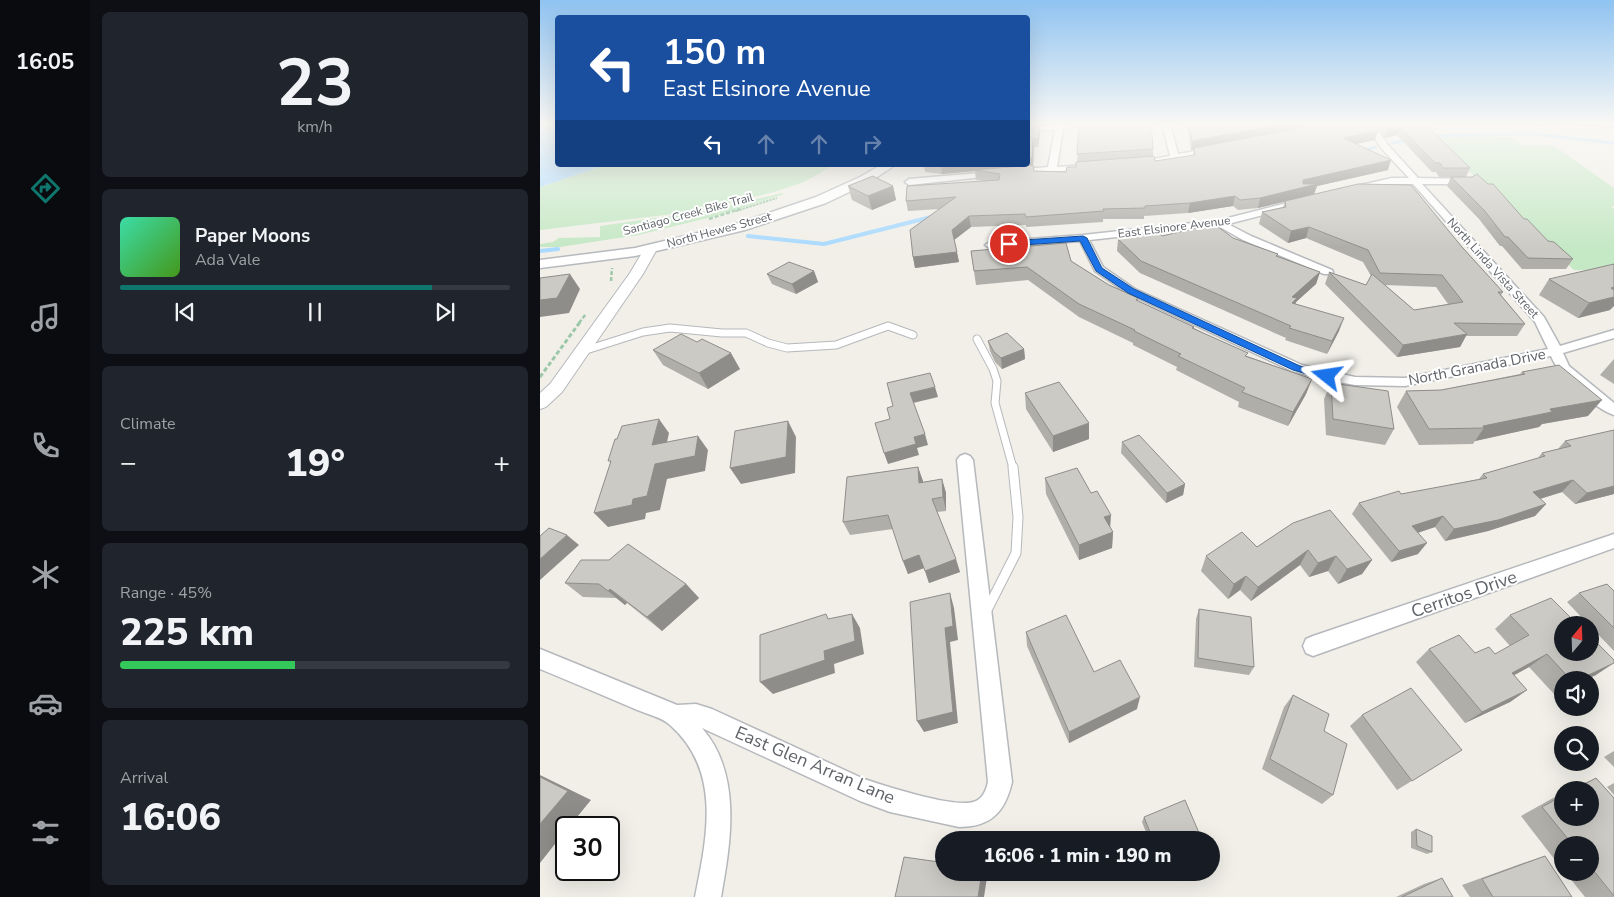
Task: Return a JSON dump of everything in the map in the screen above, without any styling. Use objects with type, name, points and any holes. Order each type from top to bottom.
[{"type":"main road","name":"North Hewes Street","points":[[540,264],[619,254],[740,227],[821,200],[864,180],[886,167]]},
{"type":"street","points":[[1052,170],[1053,165]]},
{"type":"street","name":"North Linda Vista Street","points":[[1401,165],[1540,320],[1564,369],[1576,382],[1614,410]]},
{"type":"street","points":[[909,182],[1091,167]]},
{"type":"street","points":[[1346,191],[1375,184],[1414,181],[1468,181]]},
{"type":"street","name":"East Elsinore Avenue","points":[[990,245],[1083,238],[1220,223],[1317,198]]},
{"type":"street","points":[[1220,223],[1247,238],[1328,272]]},
{"type":"street","name":"North Granada Drive","points":[[1083,238],[1099,270],[1131,291],[1297,368],[1327,376],[1355,381],[1405,382],[1556,351],[1614,334]]},
{"type":"street","points":[[540,404],[556,388],[636,274],[651,248]]},
{"type":"street","name":"East Glen Arran Lane","points":[[540,659],[676,716],[696,715],[712,720],[860,789],[890,800],[969,816],[988,809],[994,802],[1000,782],[965,460]]},
{"type":"street","name":"Cerritos Drive","points":[[1313,646],[1614,541]]},
{"type":"street","points":[[676,716],[706,751],[717,787],[720,828],[708,897]]},
{"type":"lane","points":[[582,351],[643,332],[670,328],[722,333],[746,333],[768,343],[787,348],[836,345],[888,326],[913,335]]},
{"type":"lane","points":[[977,339],[993,369],[997,381],[995,403],[1014,470],[1018,517],[1016,553],[982,618]]},
{"type":"path","name":"Santiago Creek Bike Trail","points":[[708,219],[782,196]]},
{"type":"path","points":[[606,287],[612,280],[611,270],[619,254]]},
{"type":"path","points":[[540,376],[590,309]]},
{"type":"green space","points":[[1462,165],[1581,165],[1614,188],[1614,206],[1611,207],[1614,209],[1614,271],[1574,270]]},
{"type":"green space","points":[[600,167],[830,167],[804,182],[774,192],[725,204],[673,214],[540,230],[540,187]]},
{"type":"green space","points":[[784,194],[720,215],[638,235],[560,247],[540,247],[540,244],[553,242],[559,238],[600,237],[600,226],[710,210]]},
{"type":"water","points":[[540,165],[555,165],[555,167],[600,167],[540,187]]},
{"type":"building","points":[[1033,165],[1034,171],[1066,172],[1067,167],[1076,167],[1076,165],[1370,165],[1303,180],[1303,184],[1317,184],[1260,198],[1240,200],[1235,196],[1190,203],[1145,206],[1145,208],[1103,209],[1104,211],[1026,217],[1025,214],[969,216],[952,230],[957,252],[913,257],[910,230],[956,197],[906,201],[907,186],[999,180],[1000,174],[975,170],[1030,167]]},
{"type":"building","points":[[1441,165],[1467,165],[1470,168],[1443,168]]},
{"type":"building","points":[[1477,174],[1488,184],[1493,184],[1524,219],[1527,219],[1548,241],[1554,242],[1573,259],[1528,258],[1508,237],[1505,237],[1484,210],[1451,177],[1472,177]]},
{"type":"building","points":[[873,176],[893,186],[868,196],[848,186]]},
{"type":"building","points":[[1358,184],[1411,185],[1462,247],[1503,292],[1498,292],[1525,324],[1454,323],[1467,334],[1403,345],[1329,272],[1366,285],[1372,274],[1414,310],[1463,302],[1442,275],[1380,273],[1368,250],[1309,227],[1291,231],[1262,212],[1286,207],[1285,201]]},
{"type":"building","points":[[1214,224],[1233,238],[1320,272],[1292,297],[1297,298],[1292,303],[1344,318],[1332,341],[1289,328],[1291,326],[1141,261],[1118,239],[1156,230],[1162,236]]},
{"type":"building","points":[[1066,243],[1071,261],[1109,285],[1138,298],[1136,300],[1248,353],[1245,356],[1312,379],[1293,412],[1242,392],[1245,388],[1178,356],[1181,354],[1135,330],[1079,304],[1027,267],[974,271],[971,251]]},
{"type":"building","points":[[789,262],[814,271],[792,284],[767,274]]},
{"type":"building","points":[[1614,264],[1614,287],[1611,288],[1614,290],[1614,297],[1589,303],[1549,279]]},
{"type":"building","points":[[570,274],[557,298],[540,300],[540,278]]},
{"type":"building","points":[[1007,333],[1024,349],[1001,358],[994,352],[988,341]]},
{"type":"building","points":[[681,334],[697,342],[702,339],[731,353],[699,373],[653,350]]},
{"type":"building","points":[[1559,365],[1602,400],[1550,409],[1552,412],[1483,426],[1484,428],[1429,429],[1406,391],[1441,390],[1525,374],[1522,372]]},
{"type":"building","points":[[930,373],[935,387],[910,393],[925,434],[914,437],[916,444],[884,453],[875,423],[890,419],[887,408],[893,406],[887,383]]},
{"type":"building","points":[[1059,382],[1089,423],[1053,436],[1025,393]]},
{"type":"building","points":[[1331,383],[1388,391],[1394,429],[1333,419]]},
{"type":"building","points":[[659,419],[652,445],[698,436],[695,456],[655,464],[647,496],[633,499],[632,505],[594,513],[611,461],[608,461],[615,439],[617,439],[622,426]]},
{"type":"building","points":[[788,421],[786,457],[730,468],[735,431]]},
{"type":"building","points":[[1614,430],[1614,486],[1587,493],[1573,480],[1533,492],[1546,504],[1498,520],[1454,529],[1443,516],[1412,526],[1427,543],[1399,551],[1359,503],[1399,491],[1401,494],[1487,478],[1483,474],[1545,456],[1542,453],[1571,446],[1565,441]]},
{"type":"building","points":[[1139,435],[1185,484],[1167,493],[1122,442]]},
{"type":"building","points":[[918,467],[919,483],[942,479],[943,497],[932,499],[956,559],[925,571],[919,555],[903,561],[888,515],[843,522],[847,477]]},
{"type":"building","points":[[1077,468],[1091,493],[1097,491],[1111,515],[1104,517],[1113,532],[1079,545],[1045,478]]},
{"type":"building","points":[[1330,510],[1372,560],[1347,569],[1336,556],[1318,563],[1308,550],[1258,587],[1246,576],[1234,584],[1206,556],[1242,532],[1257,547],[1293,523]]},
{"type":"building","points":[[549,528],[567,535],[540,559],[540,536]]},
{"type":"building","points":[[628,544],[686,584],[647,617],[610,589],[608,591],[599,584],[565,583],[581,560],[609,560]]},
{"type":"building","points":[[1607,584],[1614,591],[1614,628],[1579,593]]},
{"type":"building","points":[[950,593],[953,626],[945,628],[953,712],[917,721],[910,602]]},
{"type":"building","points":[[1551,598],[1569,616],[1554,616],[1554,661],[1599,661],[1599,645],[1614,660],[1614,663],[1597,671],[1563,671],[1547,654],[1512,673],[1527,690],[1482,712],[1429,649],[1459,635],[1475,653],[1489,647],[1495,654],[1529,635],[1510,615]]},
{"type":"building","points":[[1199,609],[1251,617],[1254,667],[1198,658]]},
{"type":"building","points":[[826,614],[828,619],[852,614],[855,641],[824,651],[825,660],[760,682],[760,635]]},
{"type":"building","points":[[1066,615],[1094,672],[1120,660],[1140,697],[1069,732],[1026,632]]},
{"type":"building","points":[[1411,688],[1462,750],[1412,781],[1362,715]]},
{"type":"building","points":[[1293,695],[1329,714],[1324,731],[1347,744],[1333,795],[1270,759]]},
{"type":"building","points":[[540,777],[568,791],[540,824]]},
{"type":"building","points":[[1599,781],[1614,798],[1614,896],[1599,877],[1599,836],[1566,836],[1558,826],[1599,826]]},
{"type":"building","points":[[1185,800],[1198,831],[1149,831],[1144,817]]},
{"type":"building","points":[[1554,800],[1554,822],[1542,807]]},
{"type":"building","points":[[1416,829],[1432,836],[1432,852],[1417,846]]},
{"type":"building","points":[[1545,856],[1554,870],[1554,881],[1561,881],[1572,897],[1493,897],[1482,879]]},
{"type":"building","points":[[904,857],[935,861],[935,881],[981,881],[978,897],[895,897]]},
{"type":"building","points":[[1442,878],[1453,897],[1402,897]]},
{"type":"waterway","points":[[748,236],[824,244],[935,216]]},
{"type":"waterway","points":[[540,251],[558,249]]},
{"type":"route","points":[[1009,244],[1083,238],[1099,270],[1131,291],[1297,368],[1327,376]]}]
